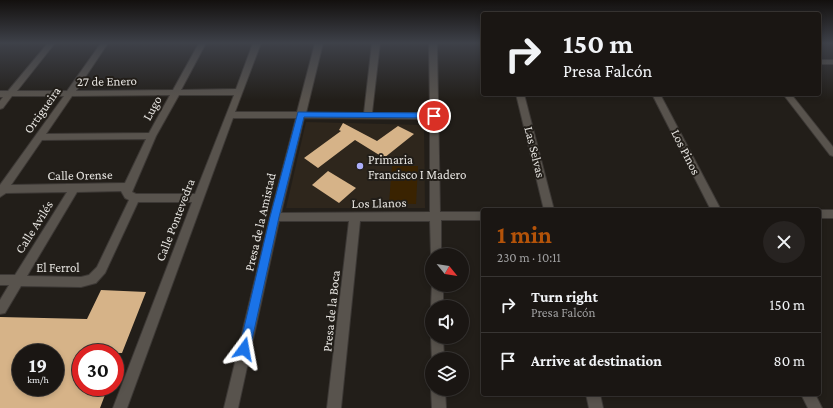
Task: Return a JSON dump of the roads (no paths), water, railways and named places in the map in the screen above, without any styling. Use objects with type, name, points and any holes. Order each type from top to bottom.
[{"type":"street","points":[[0,106],[36,62]]},
{"type":"street","name":"Ortigueira","points":[[1,191],[92,62]]},
{"type":"street","name":"Lugo","points":[[126,187],[193,62]]},
{"type":"street","name":"Calle Pontevedra","points":[[120,408],[250,62]]},
{"type":"street","name":"Presa de la Amistad","points":[[231,408],[275,217],[314,62]]},
{"type":"street","points":[[368,114],[374,62]]},
{"type":"street","points":[[433,62],[436,248]]},
{"type":"street","name":"27 de Enero","points":[[0,94],[238,92]]},
{"type":"street","name":"Las Selvas","points":[[520,96],[548,208]]},
{"type":"street","name":"Los Pinos","points":[[657,96],[715,208]]},
{"type":"street","points":[[789,96],[833,153]]},
{"type":"street","points":[[229,115],[368,114],[434,116]]},
{"type":"street","points":[[39,136],[152,136]]},
{"type":"street","name":"Calle Orense","points":[[1,191],[126,187],[126,193],[135,198]]},
{"type":"street","name":"Calle Avilés","points":[[0,309],[74,188]]},
{"type":"street","points":[[135,198],[198,198]]},
{"type":"street","name":"El Ferrol","points":[[0,280],[74,282],[92,279],[101,270],[135,198]]},
{"type":"street","points":[[821,214],[833,214]]},
{"type":"street","name":"Los Llanos","points":[[275,217],[481,216]]},
{"type":"street","name":"Presa de la Boca","points":[[334,408],[355,217]]},
{"type":"street","points":[[438,396],[438,408]]},
{"type":"street","points":[[593,396],[596,408]]},
{"type":"street","points":[[809,396],[815,408]]},
{"type":"place","name":"Primaria Francisco I Madero","points":[[360,166]]}]
